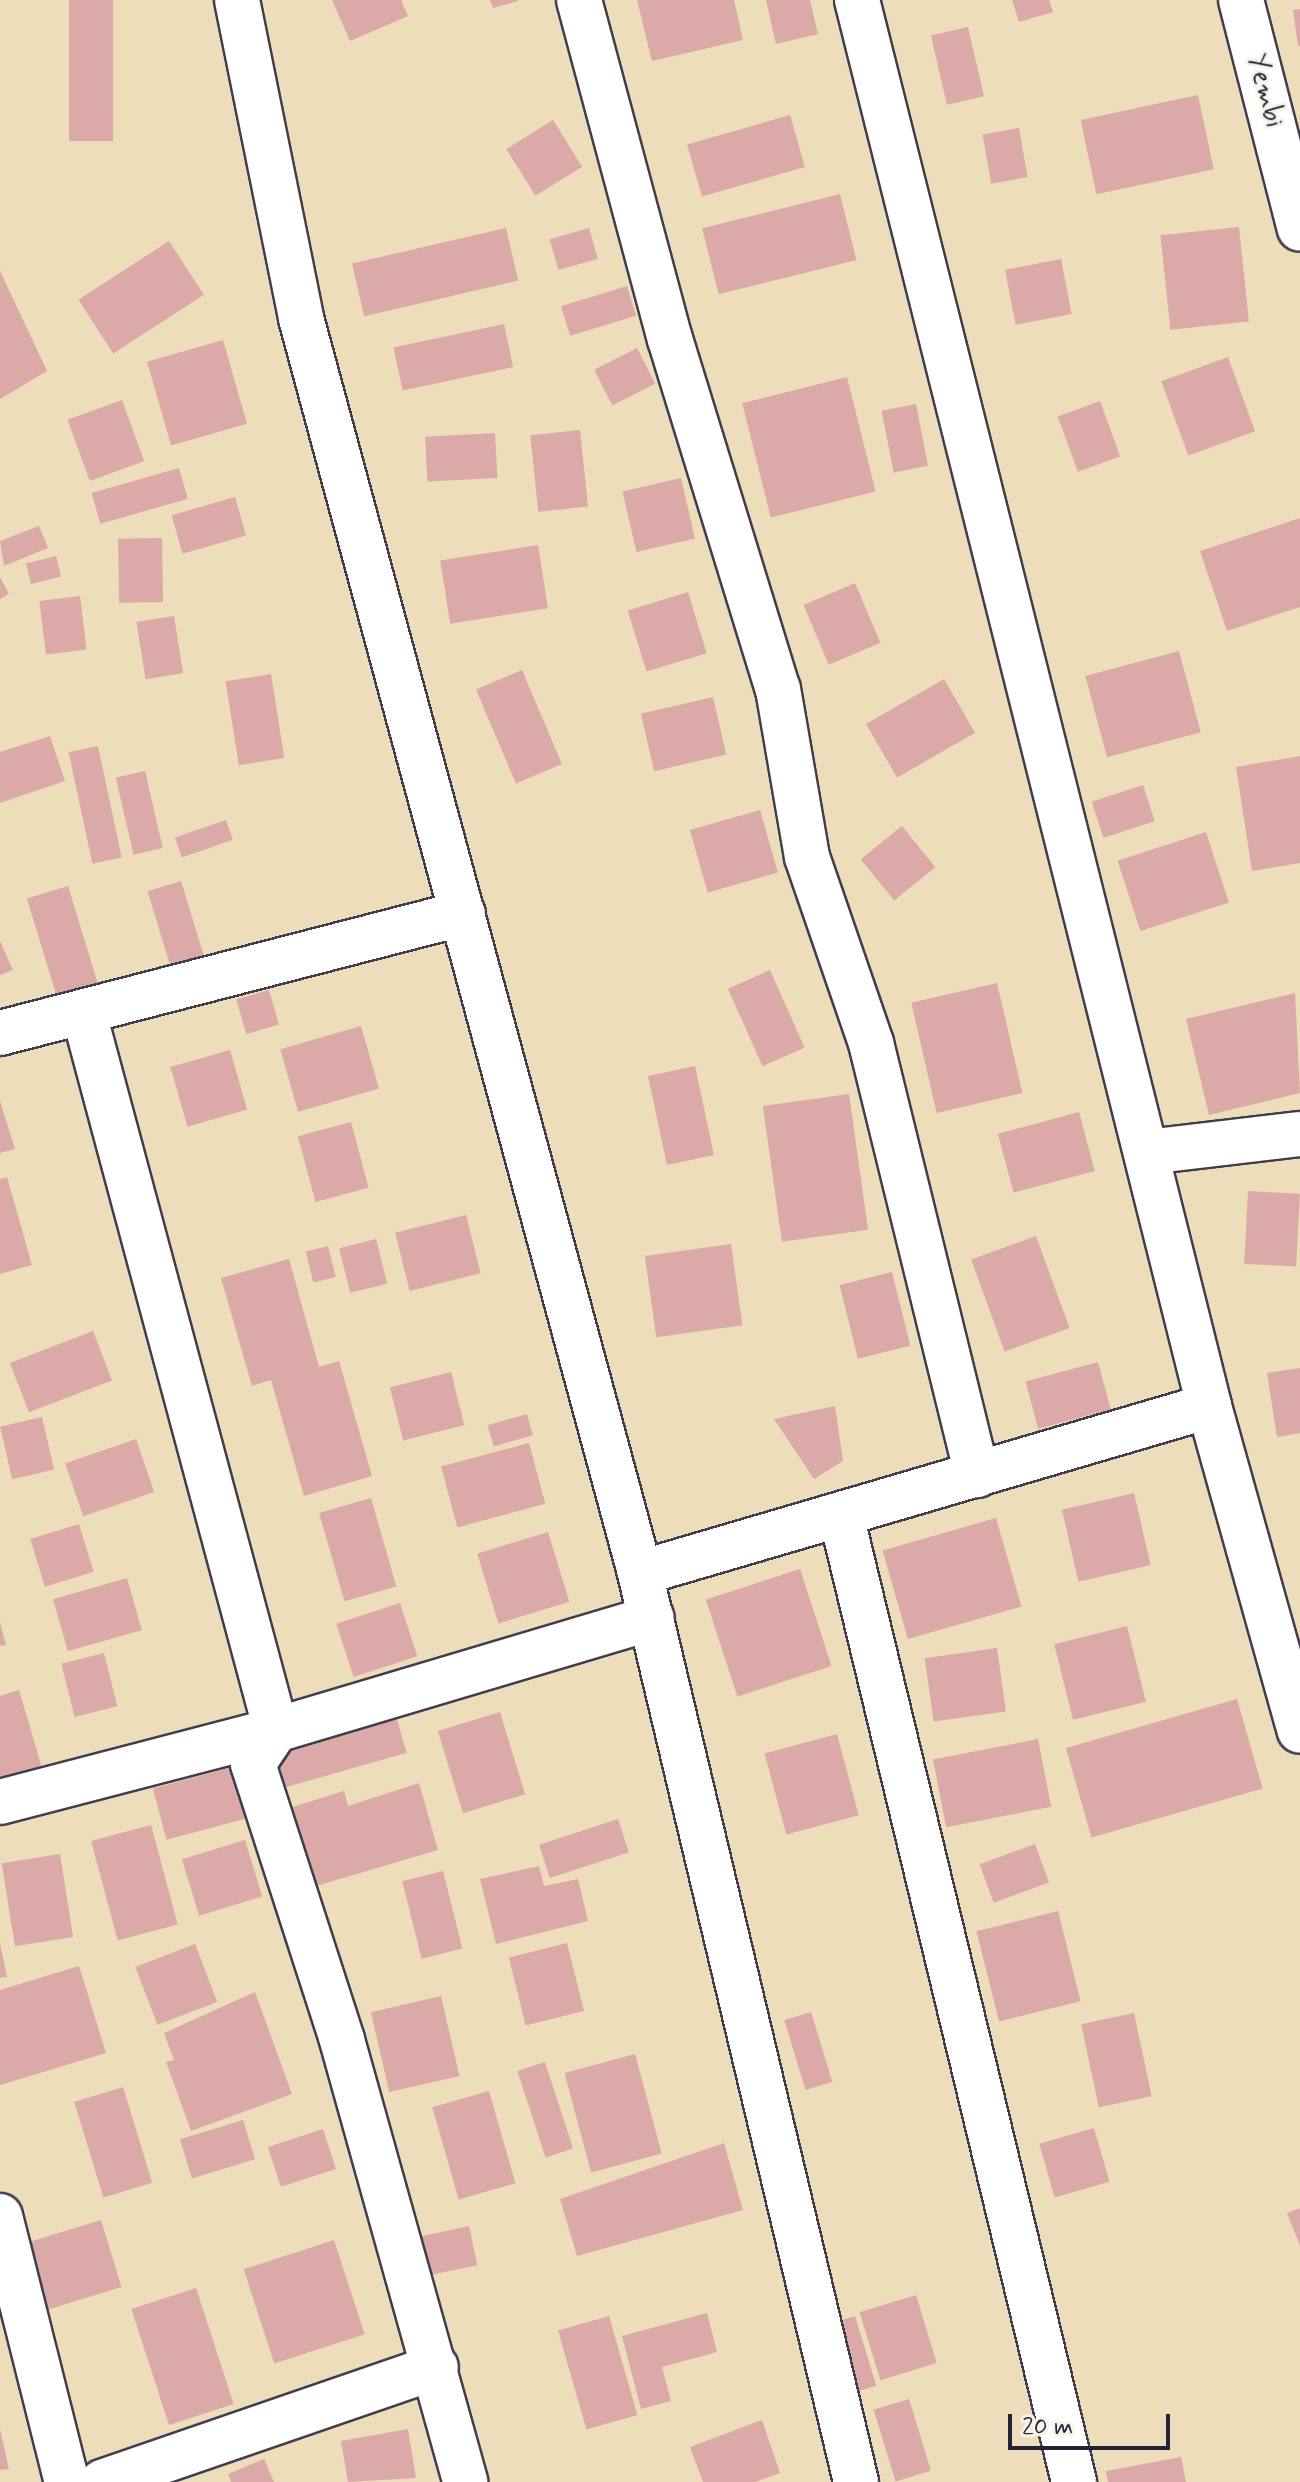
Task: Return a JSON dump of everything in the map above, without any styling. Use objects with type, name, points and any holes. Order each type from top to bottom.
[{"type":"street","points":[[237,0],[301,318],[652,1618],[856,2482]]},
{"type":"street","points":[[579,0],[670,339],[778,689],[807,857],[871,1043],[977,1475]]},
{"type":"street","points":[[857,0],[1209,1406],[1300,1731]]},
{"type":"street","name":"Yembi","points":[[1241,0],[1300,229]]},
{"type":"street","points":[[0,1033],[84,1014],[463,913]]},
{"type":"street","points":[[84,1014],[276,1730],[253,1764],[436,2367],[465,2482]]},
{"type":"street","points":[[1147,1152],[1300,1134]]},
{"type":"street","points":[[640,1573],[1209,1406]]},
{"type":"street","points":[[841,1515],[1074,2482]]},
{"type":"street","points":[[0,1802],[276,1730],[652,1618]]},
{"type":"street","points":[[0,2216],[67,2482]]},
{"type":"street","points":[[102,2482],[436,2367]]},
{"type":"building","points":[[69,0],[113,0],[113,141],[69,141]]},
{"type":"building","points":[[332,0],[401,0],[408,16],[350,41]]},
{"type":"building","points":[[490,0],[518,0],[518,1],[493,8]]},
{"type":"building","points":[[637,0],[734,0],[743,40],[652,61]]},
{"type":"building","points":[[766,0],[810,0],[818,34],[776,44]]},
{"type":"building","points":[[1012,0],[1049,0],[1053,12],[1019,22]]},
{"type":"building","points":[[1300,9],[1300,46],[1298,46],[1293,10]]},
{"type":"building","points":[[968,27],[984,96],[947,105],[931,36]]},
{"type":"building","points":[[1198,95],[1214,169],[1096,194],[1081,120]]},
{"type":"building","points":[[790,115],[805,167],[702,196],[687,144]]},
{"type":"building","points":[[553,120],[582,167],[536,196],[506,149]]},
{"type":"building","points":[[1019,128],[1028,177],[991,184],[983,134]]},
{"type":"building","points":[[840,194],[856,260],[719,294],[702,228]]},
{"type":"building","points":[[1239,227],[1249,321],[1170,330],[1160,235]]},
{"type":"building","points":[[506,228],[518,281],[364,316],[352,264]]},
{"type":"building","points":[[589,228],[598,259],[558,270],[550,239]]},
{"type":"building","points":[[169,241],[204,295],[113,353],[78,300]]},
{"type":"building","points":[[1061,259],[1072,314],[1016,325],[1005,270]]},
{"type":"building","points":[[0,271],[47,371],[0,399]]},
{"type":"building","points":[[627,286],[636,316],[570,336],[561,306]]},
{"type":"building","points":[[504,324],[513,367],[403,391],[393,347]]},
{"type":"building","points":[[223,340],[247,424],[171,445],[147,362]]},
{"type":"building","points":[[637,348],[655,384],[612,405],[594,370]]},
{"type":"building","points":[[1228,357],[1255,431],[1188,456],[1161,381]]},
{"type":"building","points":[[847,377],[876,491],[771,518],[742,403]]},
{"type":"building","points":[[122,400],[144,461],[90,481],[67,420]]},
{"type":"building","points":[[1100,401],[1120,456],[1078,472],[1058,416]]},
{"type":"building","points":[[916,404],[928,466],[894,473],[882,411]]},
{"type":"building","points":[[580,430],[588,507],[538,512],[530,435]]},
{"type":"building","points":[[495,433],[497,478],[427,482],[425,437]]},
{"type":"building","points":[[179,468],[188,499],[100,524],[92,493]]},
{"type":"building","points":[[681,478],[695,538],[636,552],[623,491]]},
{"type":"building","points":[[235,497],[246,535],[183,554],[172,515]]},
{"type":"building","points":[[1300,518],[1300,607],[1227,631],[1200,551]]},
{"type":"building","points":[[39,526],[48,548],[4,566],[0,541]]},
{"type":"building","points":[[162,538],[163,602],[119,603],[118,539]]},
{"type":"building","points":[[538,545],[548,608],[450,624],[440,560]]},
{"type":"building","points":[[56,556],[61,576],[31,584],[26,563]]},
{"type":"building","points":[[0,577],[9,594],[0,599]]},
{"type":"building","points":[[855,583],[880,643],[829,665],[803,605]]},
{"type":"building","points":[[688,592],[707,653],[646,672],[628,610]]},
{"type":"building","points":[[80,596],[87,650],[46,655],[39,601]]},
{"type":"building","points":[[174,616],[183,673],[146,679],[136,622]]},
{"type":"building","points":[[1179,651],[1201,732],[1107,757],[1085,676]]},
{"type":"building","points":[[522,670],[562,764],[516,783],[476,690]]},
{"type":"building","points":[[271,674],[284,758],[239,765],[226,681]]},
{"type":"building","points":[[944,679],[975,733],[897,778],[866,724]]},
{"type":"building","points":[[713,697],[726,754],[654,771],[641,714]]},
{"type":"building","points":[[50,736],[65,781],[0,803],[0,752]]},
{"type":"building","points":[[98,746],[122,858],[92,864],[69,752]]},
{"type":"building","points":[[1300,756],[1300,863],[1252,871],[1236,767]]},
{"type":"building","points":[[145,771],[163,848],[134,855],[116,778]]},
{"type":"building","points":[[1143,785],[1155,821],[1103,838],[1092,802]]},
{"type":"building","points":[[760,810],[778,872],[708,893],[690,830]]},
{"type":"building","points":[[226,820],[233,840],[182,857],[175,838]]},
{"type":"building","points":[[902,826],[935,867],[894,901],[861,859]]},
{"type":"building","points":[[1206,832],[1229,902],[1140,931],[1118,861]]},
{"type":"building","points":[[181,881],[209,972],[175,982],[148,891]]},
{"type":"building","points":[[68,886],[101,994],[60,1007],[27,899]]},
{"type":"building","points":[[0,941],[13,970],[0,975]]},
{"type":"building","points":[[770,970],[805,1048],[763,1066],[728,989]]},
{"type":"building","points":[[997,983],[1022,1093],[937,1113],[911,1003]]},
{"type":"building","points":[[269,990],[279,1025],[246,1034],[236,999]]},
{"type":"building","points":[[1295,993],[1300,1093],[1209,1115],[1186,1019]]},
{"type":"building","points":[[361,1026],[379,1088],[298,1112],[280,1049]]},
{"type":"building","points":[[230,1050],[247,1110],[187,1127],[170,1067]]},
{"type":"building","points":[[695,1066],[714,1155],[667,1165],[648,1076]]},
{"type":"building","points":[[849,1094],[868,1230],[782,1242],[763,1106]]},
{"type":"building","points":[[0,1101],[15,1149],[0,1153]]},
{"type":"building","points":[[1079,1112],[1095,1171],[1014,1193],[998,1134]]},
{"type":"building","points":[[351,1122],[369,1188],[315,1202],[298,1136]]},
{"type":"building","points":[[7,1177],[32,1265],[0,1274],[0,1179]]},
{"type":"building","points":[[1248,1191],[1300,1194],[1296,1267],[1244,1264]]},
{"type":"building","points":[[466,1215],[481,1273],[410,1291],[395,1233]]},
{"type":"building","points":[[1036,1236],[1070,1328],[1005,1352],[971,1260]]},
{"type":"building","points":[[376,1239],[387,1284],[350,1293],[339,1248]]},
{"type":"building","points":[[731,1244],[742,1325],[656,1337],[645,1256]]},
{"type":"building","points":[[328,1246],[336,1277],[313,1283],[306,1252]]},
{"type":"building","points":[[289,1259],[319,1367],[339,1361],[372,1476],[304,1496],[271,1380],[252,1386],[221,1278]]},
{"type":"building","points":[[892,1272],[910,1346],[858,1359],[840,1285]]},
{"type":"building","points":[[93,1331],[112,1380],[29,1412],[10,1363]]},
{"type":"building","points":[[1098,1362],[1111,1409],[1038,1429],[1026,1381]]},
{"type":"building","points":[[1300,1368],[1300,1433],[1277,1437],[1267,1373]]},
{"type":"building","points":[[451,1372],[464,1425],[403,1441],[390,1387]]},
{"type":"building","points":[[835,1406],[843,1461],[814,1479],[774,1419]]},
{"type":"building","points":[[527,1414],[533,1435],[494,1446],[488,1425]]},
{"type":"building","points":[[42,1417],[54,1470],[12,1479],[0,1427]]},
{"type":"building","points":[[136,1439],[154,1492],[83,1516],[65,1463]]},
{"type":"building","points":[[529,1443],[545,1504],[457,1527],[441,1467]]},
{"type":"building","points":[[1134,1493],[1151,1565],[1079,1582],[1062,1510]]},
{"type":"building","points":[[371,1498],[396,1586],[344,1601],[319,1513]]},
{"type":"building","points":[[996,1518],[1021,1606],[908,1639],[883,1551]]},
{"type":"building","points":[[79,1524],[94,1572],[45,1587],[30,1539]]},
{"type":"building","points":[[548,1532],[569,1602],[499,1623],[477,1554]]},
{"type":"building","points":[[800,1569],[832,1666],[737,1697],[706,1600]]},
{"type":"building","points":[[127,1578],[142,1630],[68,1651],[53,1599]]},
{"type":"building","points":[[400,1603],[417,1656],[354,1677],[336,1624]]},
{"type":"building","points":[[0,1622],[6,1645],[0,1646]]},
{"type":"building","points":[[1127,1626],[1146,1702],[1073,1720],[1054,1644]]},
{"type":"building","points":[[997,1648],[1006,1711],[934,1722],[925,1658]]},
{"type":"building","points":[[104,1653],[117,1706],[75,1717],[61,1664]]},
{"type":"building","points":[[19,1690],[44,1775],[0,1781],[0,1696]]},
{"type":"building","points":[[1237,1699],[1263,1788],[1092,1837],[1066,1748]]},
{"type":"building","points":[[500,1712],[525,1794],[463,1813],[438,1731]]},
{"type":"building","points":[[397,1719],[407,1753],[280,1789],[270,1755]]},
{"type":"building","points":[[837,1734],[859,1815],[786,1835],[765,1753]]},
{"type":"building","points":[[1038,1739],[1051,1807],[946,1827],[933,1759]]},
{"type":"building","points":[[233,1767],[247,1818],[167,1840],[153,1788]]},
{"type":"building","points":[[419,1783],[438,1850],[309,1888],[286,1809],[344,1791],[348,1806]]},
{"type":"building","points":[[618,1819],[629,1852],[550,1878],[539,1845]]},
{"type":"building","points":[[151,1825],[178,1924],[118,1941],[91,1841]]},
{"type":"building","points":[[245,1840],[262,1896],[199,1916],[182,1859]]},
{"type":"building","points":[[1035,1844],[1049,1883],[994,1903],[980,1864]]},
{"type":"building","points":[[60,1854],[73,1937],[15,1946],[2,1863]]},
{"type":"building","points":[[539,1866],[544,1886],[578,1879],[588,1921],[496,1944],[480,1879]]},
{"type":"building","points":[[443,1871],[462,1949],[422,1959],[402,1881]]},
{"type":"building","points":[[1058,1911],[1080,2001],[999,2022],[976,1931]]},
{"type":"building","points":[[0,1943],[7,1977],[0,1978]]},
{"type":"building","points":[[567,1943],[584,2011],[526,2025],[509,1958]]},
{"type":"building","points":[[195,1944],[217,2002],[157,2025],[135,1967]]},
{"type":"building","points":[[79,1966],[106,2053],[0,2085],[0,1990]]},
{"type":"building","points":[[255,1992],[292,2094],[191,2131],[166,2062],[174,2060],[164,2033]]},
{"type":"building","points":[[441,1996],[459,2076],[389,2092],[371,2012]]},
{"type":"building","points":[[811,2012],[832,2082],[806,2090],[784,2020]]},
{"type":"building","points":[[1134,2013],[1152,2096],[1099,2107],[1081,2024]]},
{"type":"building","points":[[635,2054],[662,2153],[591,2172],[564,2073]]},
{"type":"building","points":[[545,2062],[573,2149],[546,2158],[517,2071]]},
{"type":"building","points":[[123,2087],[152,2183],[103,2198],[74,2102]]},
{"type":"building","points":[[489,2091],[515,2183],[459,2200],[432,2107]]},
{"type":"building","points":[[243,2120],[255,2159],[192,2179],[180,2139]]},
{"type":"building","points":[[1094,2128],[1109,2182],[1055,2198],[1039,2144]]},
{"type":"building","points":[[323,2129],[336,2169],[281,2187],[268,2147]]},
{"type":"building","points":[[724,2143],[743,2210],[577,2256],[560,2199]]},
{"type":"building","points":[[1300,2208],[1300,2246],[1287,2213]]},
{"type":"building","points":[[101,2220],[121,2287],[49,2309],[28,2242]]},
{"type":"building","points":[[469,2226],[477,2265],[429,2275],[421,2236]]},
{"type":"building","points":[[334,2240],[365,2334],[274,2364],[244,2269]]},
{"type":"building","points":[[196,2288],[234,2404],[169,2425],[131,2309]]},
{"type":"building","points":[[916,2295],[937,2363],[880,2380],[860,2312]]},
{"type":"building","points":[[707,2313],[717,2352],[662,2367],[671,2401],[641,2409],[622,2336]]},
{"type":"building","points":[[609,2316],[637,2415],[586,2430],[558,2331]]},
{"type":"building","points":[[855,2316],[876,2386],[849,2394],[827,2324]]},
{"type":"building","points":[[909,2399],[931,2471],[896,2482],[874,2410]]},
{"type":"building","points":[[762,2420],[780,2473],[755,2482],[703,2482],[690,2447]]},
{"type":"building","points":[[0,2429],[9,2469],[0,2470]]},
{"type":"building","points":[[408,2429],[416,2478],[348,2482],[341,2441]]},
{"type":"building","points":[[1181,2457],[1186,2482],[1108,2482],[1106,2471]]},
{"type":"building","points":[[264,2459],[274,2482],[231,2482],[228,2474]]}]
